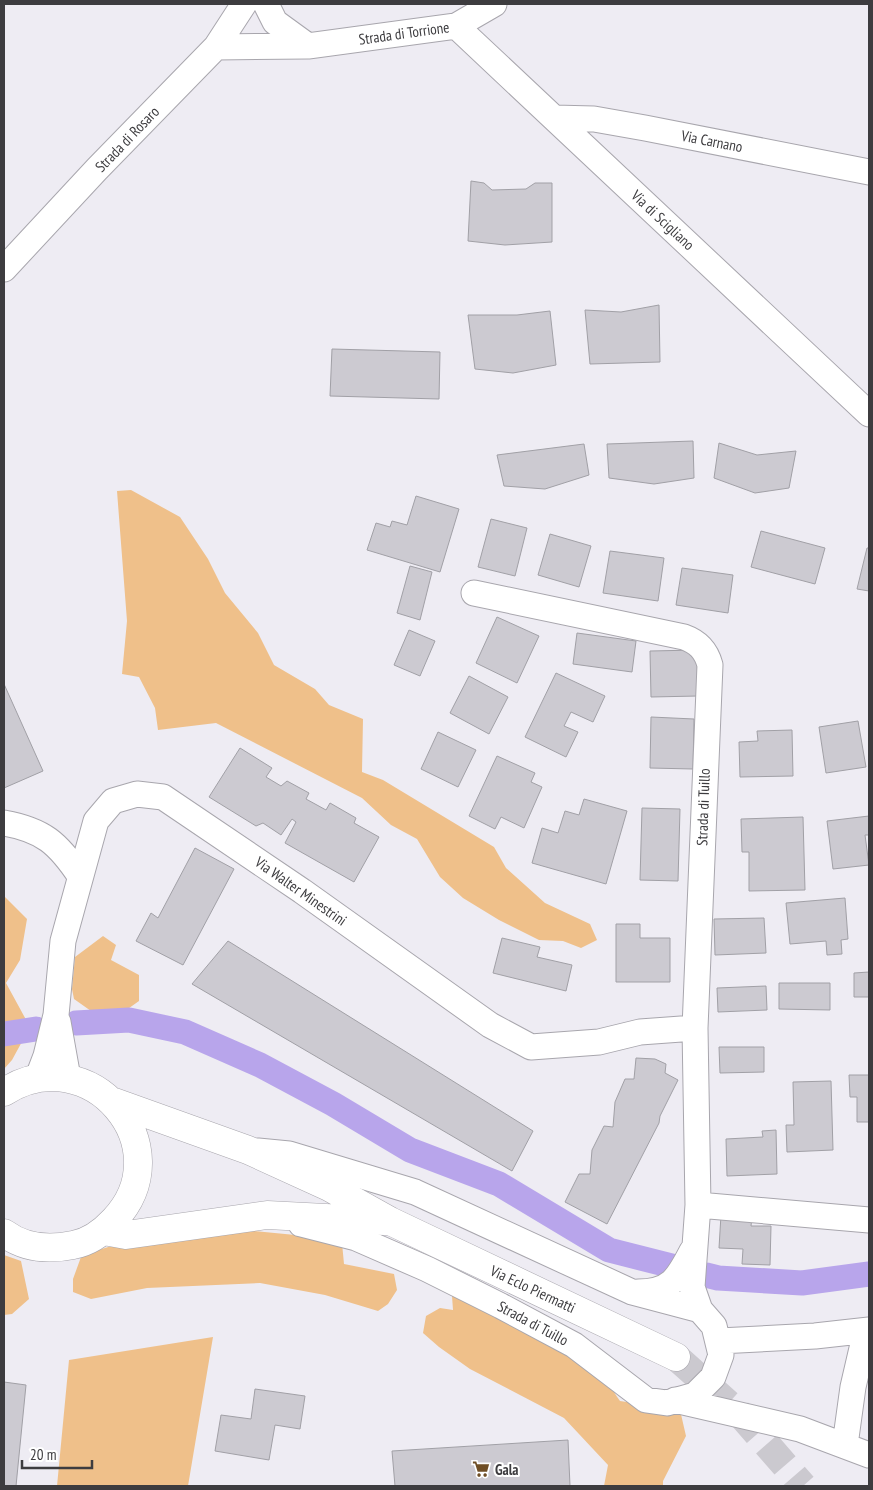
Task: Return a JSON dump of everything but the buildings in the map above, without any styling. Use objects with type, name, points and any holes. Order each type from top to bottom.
[{"type":"main road","name":"Via Eclo Piermatti","points":[[4,1092],[15,1085],[38,1077],[68,1078],[85,1083],[100,1091],[114,1102],[130,1126],[138,1154],[136,1183],[124,1210],[104,1231],[78,1244],[60,1248],[42,1248],[24,1244],[4,1234]]},
{"type":"main road","name":"Via Eclo Piermatti","points":[[114,1102],[248,1150],[329,1187],[390,1221],[676,1357]]},
{"type":"main road","name":"Via Eclo Piermatti","points":[[104,1231],[126,1235],[267,1215],[390,1221]]},
{"type":"street","name":"Strada di Rosaro","points":[[4,269],[97,169],[216,47],[244,4]]},
{"type":"street","points":[[266,4],[274,22],[308,46]]},
{"type":"street","name":"Strada di Torrione","points":[[216,47],[308,46],[456,26],[494,4]]},
{"type":"street","name":"Via di Scigliano","points":[[456,26],[869,414]]},
{"type":"street","name":"Via Carnano","points":[[554,118],[594,119],[869,172]]},
{"type":"street","name":"Strada di Tuillo","points":[[267,1215],[356,1238],[427,1269],[574,1345],[646,1400],[667,1403],[695,1395],[713,1377],[721,1355],[714,1326],[700,1310],[692,1287],[698,1205],[695,1028],[710,665],[707,655],[694,640],[684,637],[474,593]]},
{"type":"street","name":"Via Walter Minestrini","points":[[38,1077],[46,1056],[56,1015],[63,941],[96,820],[113,801],[137,794],[163,797],[302,891],[490,1025],[531,1047],[599,1042],[640,1032],[695,1028]]},
{"type":"street","points":[[4,823],[26,827],[56,844],[80,876]]},
{"type":"street","name":"Via Walter Minestrini","points":[[56,1015],[68,1078]]},
{"type":"street","name":"Strada di Tuillo","points":[[248,1150],[289,1154],[415,1192],[632,1292],[700,1310]]},
{"type":"street","points":[[698,1205],[869,1220]]},
{"type":"street","name":"Strada di Tuillo","points":[[632,1292],[656,1292],[677,1278],[695,1246]]},
{"type":"street","points":[[719,1341],[867,1331],[853,1387],[845,1445]]},
{"type":"street","points":[[675,1400],[800,1429],[869,1455]]},
{"type":"shaded area","points":[[131,490],[180,517],[208,559],[225,593],[258,633],[274,665],[315,689],[329,705],[363,719],[362,772],[383,780],[494,847],[506,868],[545,903],[590,924],[597,940],[581,948],[563,941],[539,940],[499,920],[463,898],[440,877],[417,839],[391,825],[362,798],[216,723],[158,730],[155,708],[139,677],[122,674],[127,621],[117,491]]},
{"type":"shaded area","points":[[4,896],[27,919],[20,960],[6,983],[30,1027],[12,1060],[4,1069]]},
{"type":"shaded area","points":[[103,936],[116,945],[111,960],[139,975],[139,1001],[108,1023],[74,999],[72,989],[75,957]]},
{"type":"shaded area","points":[[235,1229],[316,1237],[342,1243],[344,1264],[394,1274],[397,1290],[388,1304],[378,1311],[325,1295],[260,1283],[147,1288],[91,1299],[73,1292],[73,1279],[81,1257],[98,1250],[136,1240]]},
{"type":"shaded area","points":[[4,1255],[21,1261],[29,1299],[12,1314],[4,1315]]},
{"type":"shaded area","points":[[452,1296],[489,1308],[552,1342],[603,1379],[620,1401],[680,1410],[686,1436],[663,1481],[663,1486],[604,1486],[608,1465],[564,1418],[470,1369],[423,1333],[426,1316],[440,1308],[453,1310]]},
{"type":"shaded area","points":[[213,1337],[188,1486],[57,1486],[69,1360]]},
{"type":"waterway","points":[[76,1023],[129,1020],[185,1032],[260,1065],[333,1104],[410,1150],[499,1184],[609,1250],[680,1268]]},
{"type":"waterway","points":[[4,1034],[36,1029]]},
{"type":"waterway","points":[[706,1275],[718,1278],[802,1283],[869,1274]]},
{"type":"tunnel","points":[[676,1357],[742,1416],[803,1486]]},
{"type":"place","name":"Gala","points":[[481,1469]]}]
